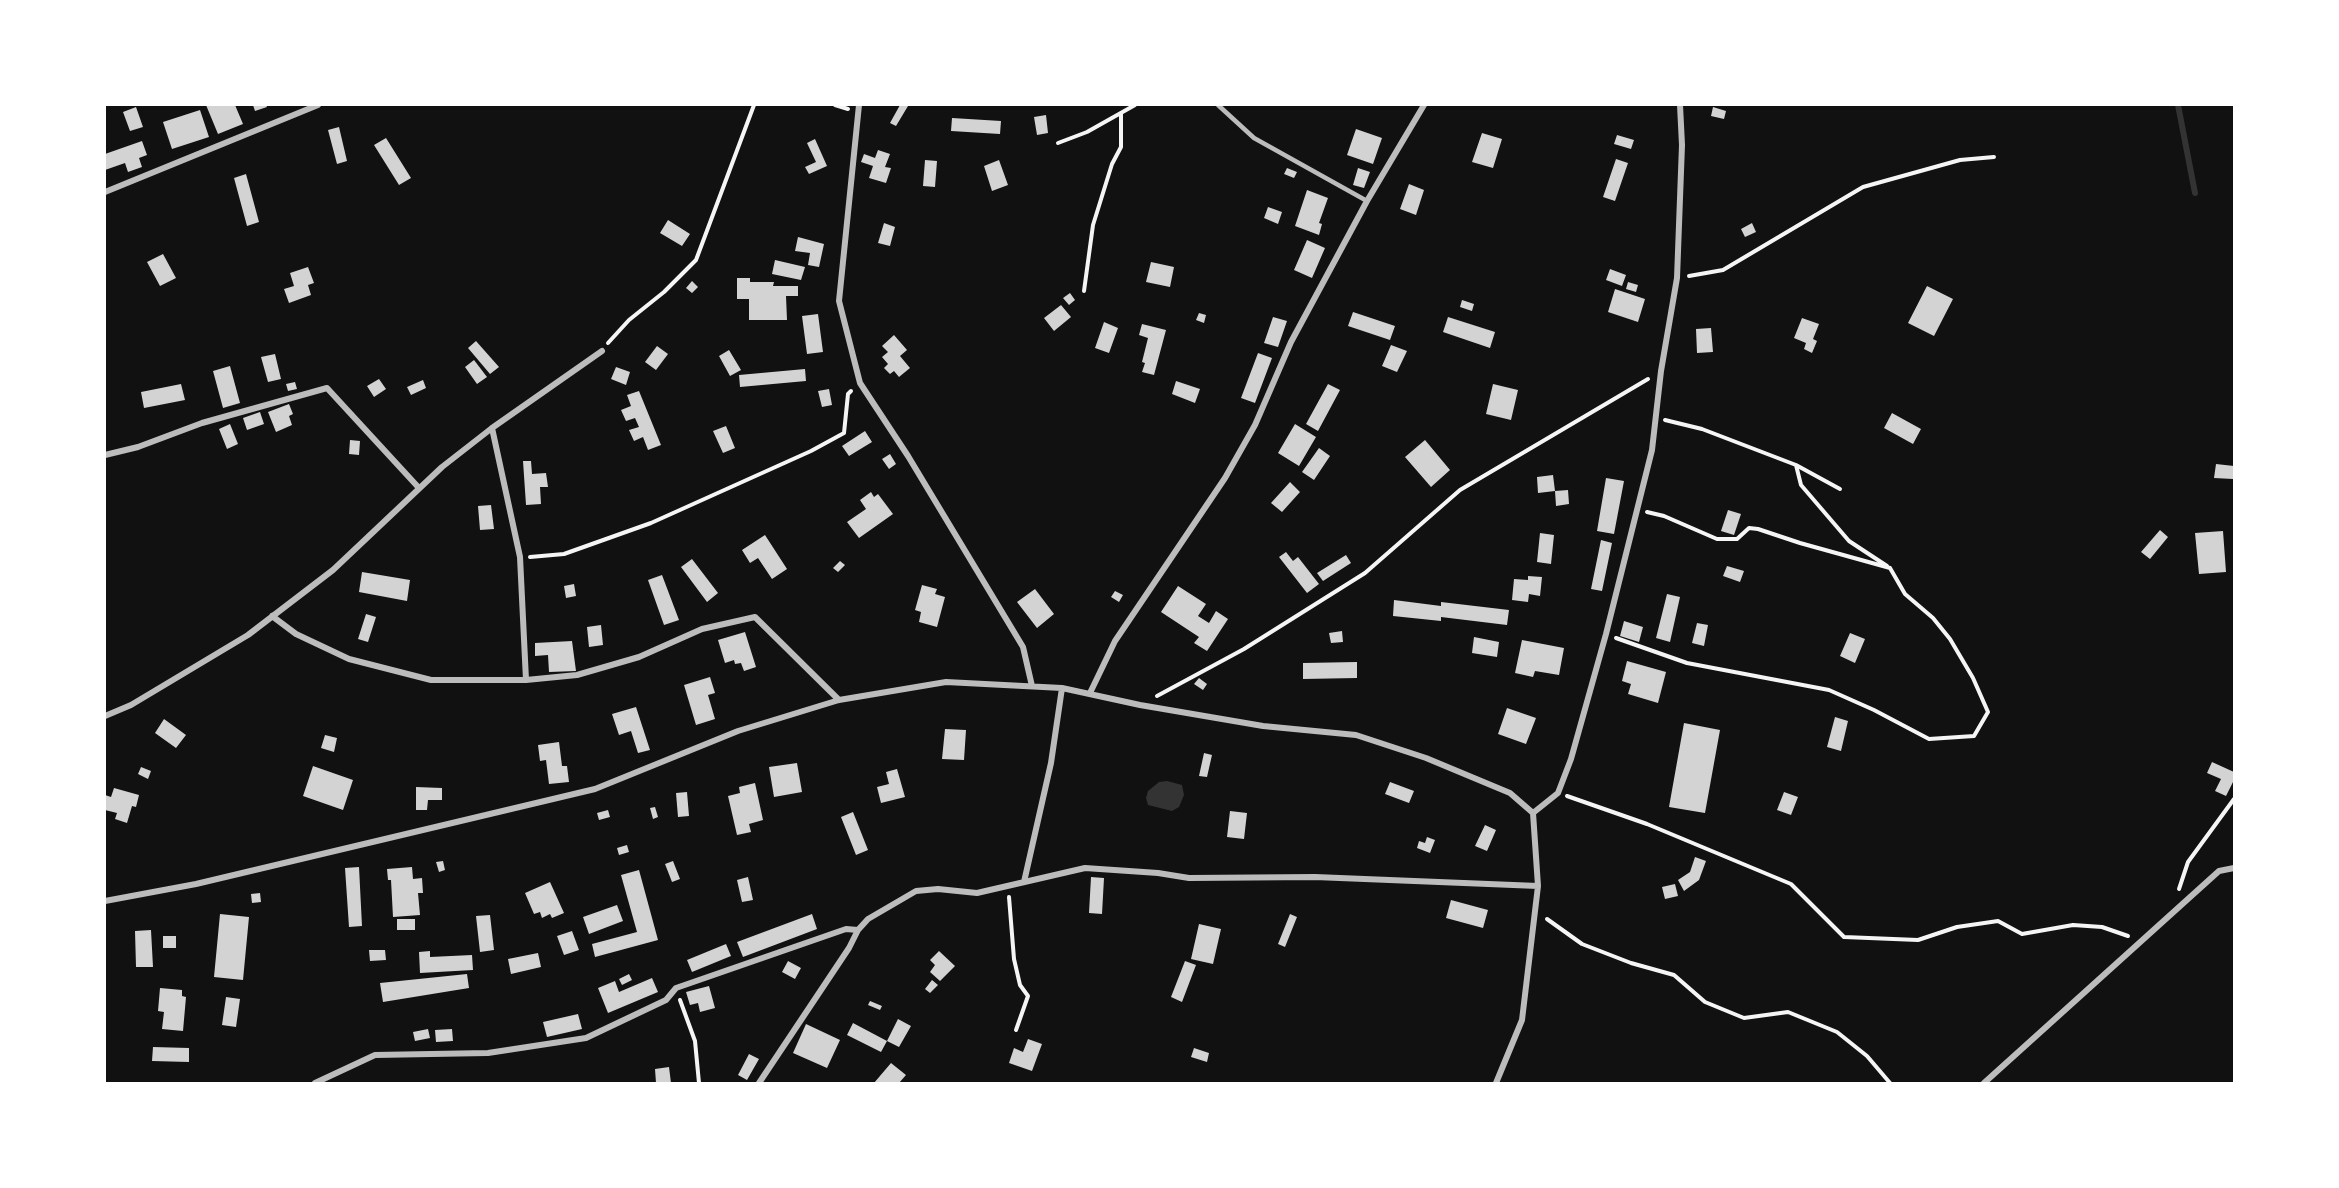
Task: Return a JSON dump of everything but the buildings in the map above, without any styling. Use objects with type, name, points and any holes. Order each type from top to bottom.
[{"type":"street","points":[[105,192],[318,105]]},
{"type":"street","points":[[859,105],[839,301],[860,383],[908,456],[1023,647],[1032,686]]},
{"type":"street","points":[[1090,693],[1115,641],[1226,478],[1255,425],[1291,342],[1367,201],[1424,105]]},
{"type":"street","points":[[1533,813],[1558,793],[1571,759],[1606,634],[1652,450],[1661,370],[1677,278],[1682,145],[1680,105]]},
{"type":"street","points":[[105,716],[131,705],[248,635],[333,570],[442,467],[492,428],[602,351]]},
{"type":"street","points":[[105,455],[138,447],[202,423],[327,388],[419,488]]},
{"type":"street","points":[[492,428],[520,557],[526,680]]},
{"type":"street","points":[[272,616],[296,634],[349,659],[430,680],[526,680],[577,675],[639,657],[702,630],[755,617],[839,700]]},
{"type":"street","points":[[105,901],[196,884],[595,789],[738,731],[839,700],[946,682],[1062,688],[1140,705],[1263,726],[1356,735],[1425,758],[1510,793],[1533,813],[1538,886],[1522,1020],[1496,1083]]},
{"type":"street","points":[[1024,882],[1051,763],[1062,688]]},
{"type":"street","points":[[759,1083],[849,948],[858,930],[868,919],[916,891],[938,889],[977,893],[1085,868],[1158,873],[1189,878],[1315,877],[1538,886]]},
{"type":"street","points":[[1984,1083],[2218,871],[2234,868]]},
{"type":"street","points":[[315,1083],[375,1055],[488,1053],[586,1038],[666,1000],[676,988],[846,929],[858,930]]},
{"type":"lane","points":[[1218,105],[1254,138],[1367,201]]},
{"type":"path","points":[[602,351],[629,320],[664,292],[696,260],[754,105]]},
{"type":"path","points":[[1058,143],[1087,132],[1135,105]]},
{"type":"path","points":[[1084,291],[1093,225],[1112,164],[1120,147],[1121,114]]},
{"type":"path","points":[[1677,278],[1723,270],[1863,187],[1960,160],[1994,157]]},
{"type":"path","points":[[1140,705],[1244,649],[1365,573],[1460,490],[1661,370]]},
{"type":"path","points":[[520,557],[564,554],[651,523],[811,451],[844,433],[848,394],[860,383]]},
{"type":"path","points":[[1656,418],[1702,429],[1796,465],[1840,489]]},
{"type":"path","points":[[1606,634],[1687,663],[1829,690],[1929,738],[1974,736],[1988,712],[1950,639],[1933,618],[1905,594],[1890,568],[1848,541],[1801,485],[1796,465]]},
{"type":"path","points":[[1637,511],[1664,516],[1718,539],[1737,539],[1749,528],[1758,529],[1890,568]]},
{"type":"path","points":[[1558,793],[1647,824],[1791,884],[1844,937],[1918,940],[1957,927],[1998,921],[2022,934],[2073,925],[2102,927],[2141,940]]},
{"type":"path","points":[[2171,913],[2188,862],[2234,799]]},
{"type":"path","points":[[1008,887],[1014,958],[1020,985],[1028,996],[1016,1030]]},
{"type":"path","points":[[1535,910],[1582,944],[1631,963],[1674,975],[1705,1002],[1744,1018],[1788,1012],[1837,1032],[1867,1056],[1890,1083]]},
{"type":"path","points":[[676,988],[695,1041],[699,1083]]},
{"type":"shaded area","points":[[1167,781],[1182,785],[1184,795],[1179,807],[1172,811],[1148,805],[1146,798],[1148,791],[1159,782]]},
{"type":"waterway","points":[[2178,105],[2195,193]]}]
